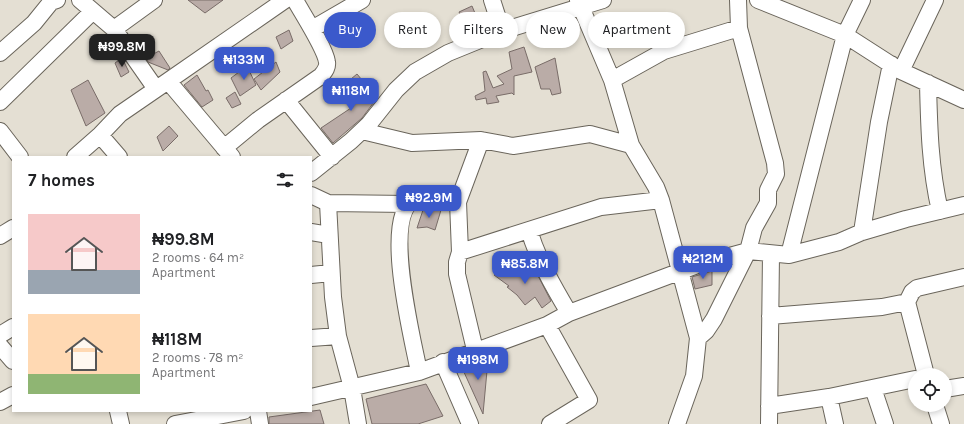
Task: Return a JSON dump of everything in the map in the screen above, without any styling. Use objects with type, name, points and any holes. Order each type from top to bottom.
[{"type":"street","points":[[0,53],[34,23],[51,2],[57,0]]},
{"type":"street","points":[[80,0],[114,29],[162,85],[228,152],[286,100],[321,76],[326,70],[327,62],[312,29],[294,0]]},
{"type":"street","points":[[114,29],[154,0]]},
{"type":"street","points":[[76,156],[100,135],[120,114],[285,0]]},
{"type":"street","points":[[312,29],[362,0]]},
{"type":"street","points":[[492,0],[496,12]]},
{"type":"street","points":[[518,25],[580,4],[603,0]]},
{"type":"street","points":[[698,338],[706,331],[714,319],[748,252],[754,228],[768,203],[768,190],[776,174],[775,163],[738,28],[738,0]]},
{"type":"street","points":[[758,0],[794,6],[845,35],[896,68],[928,83],[963,96]]},
{"type":"street","points":[[789,255],[845,35],[862,0]]},
{"type":"street","points":[[862,232],[879,122],[896,68],[935,0]]},
{"type":"street","points":[[580,4],[612,80],[631,144],[656,188],[661,200],[698,338],[694,376],[677,424]]},
{"type":"street","points":[[0,102],[93,11]]},
{"type":"street","points":[[612,80],[664,51],[738,28]]},
{"type":"street","points":[[312,172],[362,131],[396,90],[415,72],[448,53],[460,48]]},
{"type":"street","points":[[928,83],[930,155],[933,179],[940,211]]},
{"type":"street","points":[[286,100],[332,157]]},
{"type":"street","points":[[0,131],[19,156]]},
{"type":"street","points":[[362,131],[412,144],[481,140],[513,146],[590,134],[631,144]]},
{"type":"street","points":[[100,135],[118,156]]},
{"type":"street","points":[[475,350],[457,274],[457,262],[460,252],[458,202],[481,140]]},
{"type":"street","points":[[312,195],[328,203],[408,204]]},
{"type":"street","points":[[419,372],[398,251],[403,215],[408,204],[415,199],[430,196],[458,202]]},
{"type":"street","points":[[460,252],[601,208],[661,200]]},
{"type":"street","points":[[328,203],[331,273],[338,336],[352,388],[358,424]]},
{"type":"street","points":[[312,397],[419,372],[475,350],[547,325],[569,313],[681,270],[748,252],[789,255],[839,242],[862,232],[940,211],[964,208]]},
{"type":"street","points":[[0,236],[12,229]]},
{"type":"street","points":[[529,230],[542,265],[569,313]]},
{"type":"street","points":[[312,232],[329,235]]},
{"type":"street","points":[[769,424],[771,254]]},
{"type":"street","points":[[312,275],[331,273]]},
{"type":"street","points":[[924,368],[907,302],[912,292],[917,288],[964,276]]},
{"type":"street","points":[[770,316],[882,307],[907,302]]},
{"type":"street","points":[[547,325],[589,400],[550,424]]},
{"type":"street","points":[[0,336],[12,328]]},
{"type":"street","points":[[312,338],[338,336]]},
{"type":"street","points":[[0,346],[12,360]]},
{"type":"street","points":[[443,362],[470,424]]},
{"type":"street","points":[[769,406],[829,398],[908,380]]},
{"type":"street","points":[[952,388],[964,386]]},
{"type":"street","points":[[873,388],[885,424]]},
{"type":"street","points":[[0,402],[12,396]]},
{"type":"street","points":[[829,398],[835,424]]},
{"type":"street","points":[[118,412],[121,424]]},
{"type":"street","points":[[175,424],[239,412]]},
{"type":"street","points":[[258,412],[260,424]]},
{"type":"street","points":[[937,412],[941,424]]},
{"type":"building","points":[[188,0],[223,0],[205,13]]},
{"type":"building","points":[[472,6],[474,12],[459,12]]},
{"type":"building","points":[[289,30],[293,41],[281,49],[276,37]]},
{"type":"building","points":[[524,47],[532,72],[514,76],[514,95],[512,93],[496,96],[499,102],[487,104],[486,98],[476,100],[475,96],[485,91],[483,72],[486,71],[493,88],[504,84],[497,76],[512,69],[509,52]]},
{"type":"building","points":[[159,51],[170,68],[168,70],[148,62],[146,58]]},
{"type":"building","points":[[122,58],[129,72],[121,77],[115,63]]},
{"type":"building","points":[[555,58],[561,93],[552,95],[550,89],[541,89],[535,67]]},
{"type":"building","points":[[276,62],[280,72],[261,90],[254,79]]},
{"type":"building","points":[[247,66],[256,85],[240,96],[231,78]]},
{"type":"building","points":[[357,74],[377,98],[362,118],[333,143],[321,128],[354,106],[352,104],[363,97],[351,79]]},
{"type":"building","points":[[197,75],[213,100],[202,107],[184,85]]},
{"type":"building","points":[[88,80],[105,113],[86,126],[71,90]]},
{"type":"building","points":[[235,92],[241,104],[232,108],[226,98]]},
{"type":"building","points":[[169,126],[178,136],[163,151],[157,137]]},
{"type":"building","points":[[423,210],[441,210],[435,230],[427,227],[417,228]]},
{"type":"building","points":[[521,266],[524,271],[534,268],[551,301],[542,308],[535,297],[525,305],[517,295],[507,287],[509,286],[494,275],[503,267],[509,274]]},
{"type":"building","points":[[712,271],[712,285],[695,289],[692,277]]},
{"type":"building","points":[[488,360],[483,414],[463,370]]},
{"type":"building","points":[[426,384],[443,416],[418,424],[372,424],[366,399]]},
{"type":"building","points":[[320,410],[324,424],[269,424],[269,417]]}]
